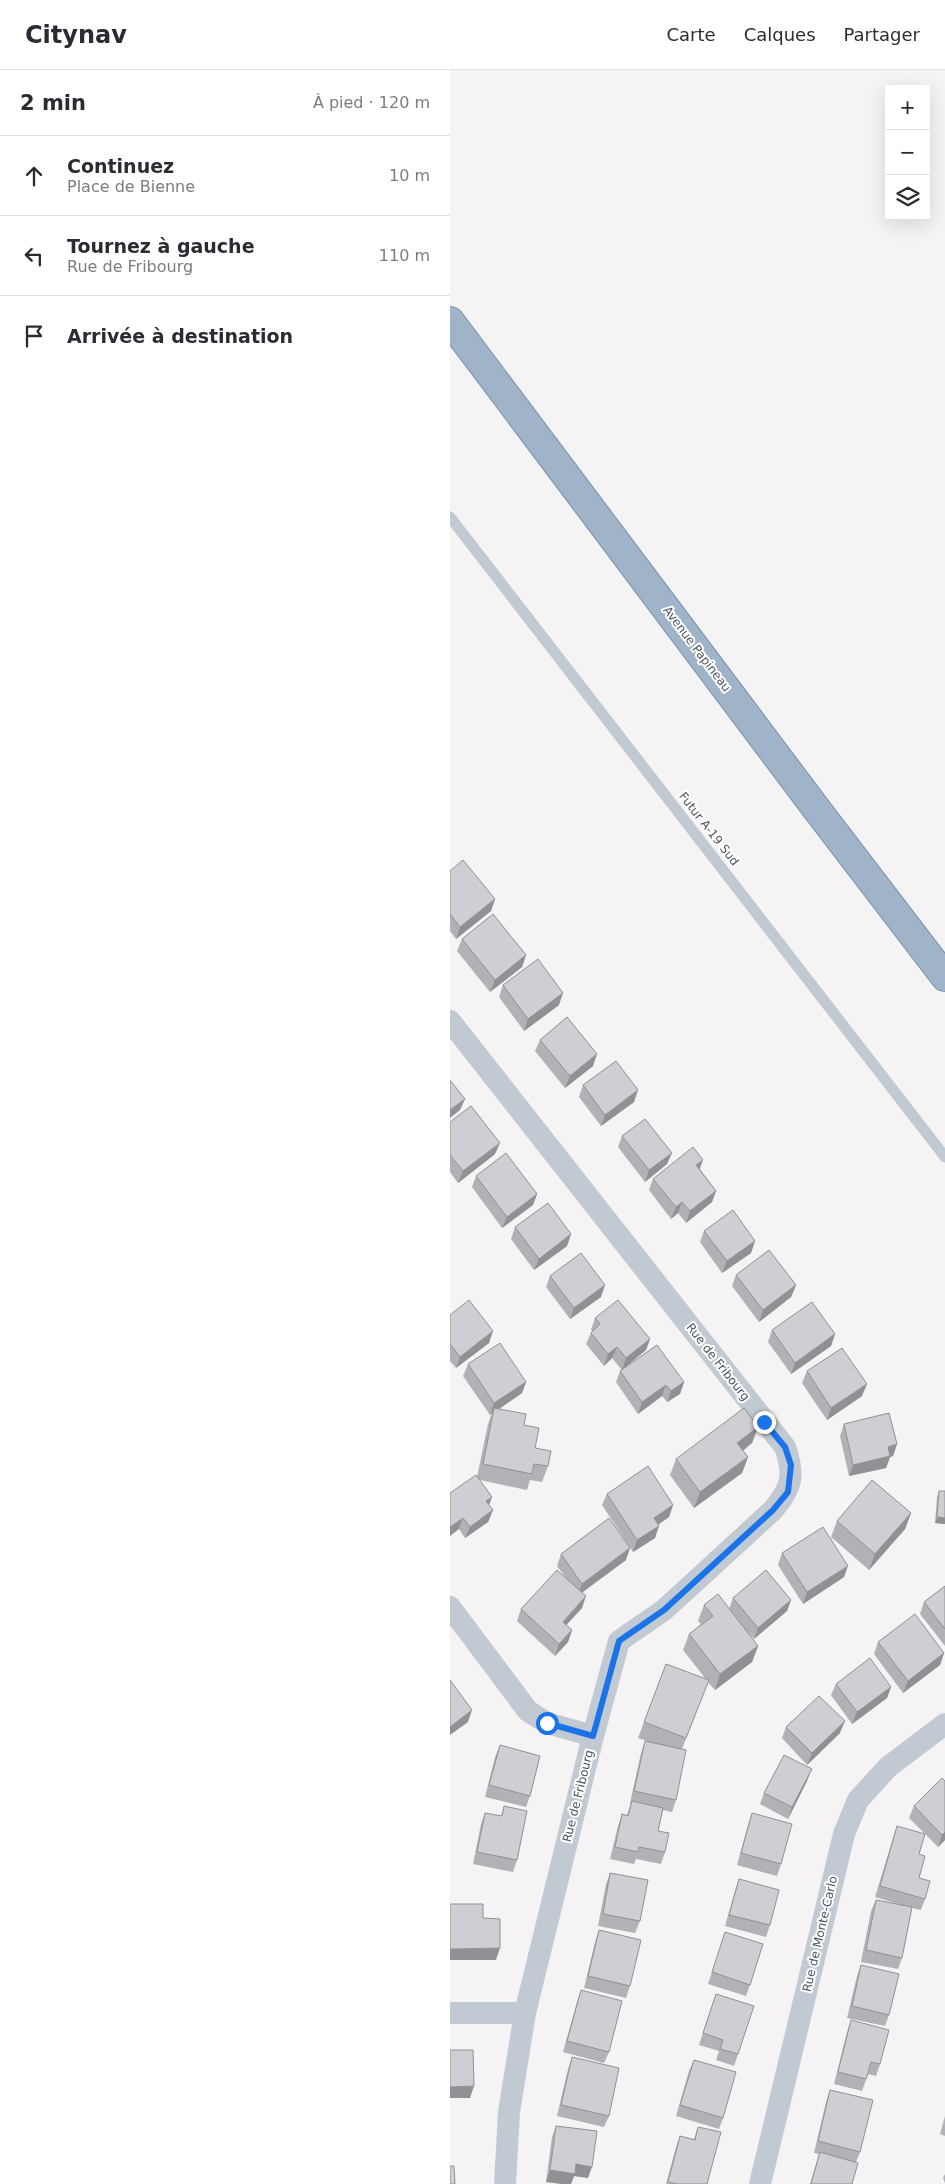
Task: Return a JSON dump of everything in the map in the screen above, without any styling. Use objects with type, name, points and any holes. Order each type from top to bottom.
[{"type":"highway","name":"Avenue Papineau","points":[[450,321],[945,976]]},
{"type":"street","name":"Rue de Fribourg","points":[[450,1022],[785,1447],[791,1465],[788,1492],[773,1510],[664,1610],[619,1641],[593,1736],[526,2013],[510,2112],[505,2184]]},
{"type":"street","points":[[450,1607],[528,1711],[547,1723],[593,1736]]},
{"type":"street","name":"Rue de Monte-Carlo","points":[[760,2184],[844,1834],[858,1800],[888,1767],[945,1724]]},
{"type":"street","points":[[450,2014],[526,2013]]},
{"type":"lane","name":"Futur A-19 Sud","points":[[450,517],[945,1157]]},
{"type":"building","points":[[463,860],[495,899],[460,927],[450,914],[450,871]]},
{"type":"building","points":[[493,914],[526,955],[495,980],[462,939]]},
{"type":"building","points":[[538,959],[563,993],[528,1019],[503,985]]},
{"type":"building","points":[[567,1017],[597,1054],[570,1076],[540,1040]]},
{"type":"building","points":[[616,1061],[638,1090],[605,1115],[583,1085]]},
{"type":"building","points":[[450,1080],[465,1099],[450,1110]]},
{"type":"building","points":[[471,1106],[500,1143],[463,1171],[450,1155],[450,1122]]},
{"type":"building","points":[[645,1119],[672,1153],[649,1170],[622,1136]]},
{"type":"building","points":[[693,1147],[703,1160],[696,1165],[716,1191],[690,1211],[682,1202],[676,1207],[653,1179]]},
{"type":"building","points":[[506,1153],[537,1194],[507,1217],[476,1176]]},
{"type":"building","points":[[548,1203],[571,1234],[539,1259],[515,1227]]},
{"type":"building","points":[[733,1210],[755,1241],[727,1261],[704,1231]]},
{"type":"building","points":[[769,1250],[796,1285],[763,1310],[736,1275]]},
{"type":"building","points":[[581,1253],[605,1285],[574,1308],[550,1276]]},
{"type":"building","points":[[469,1300],[493,1331],[460,1357],[450,1344],[450,1315]]},
{"type":"building","points":[[618,1300],[650,1339],[626,1358],[617,1347],[608,1354],[591,1333],[600,1324],[595,1318]]},
{"type":"building","points":[[812,1302],[835,1334],[795,1363],[772,1330]]},
{"type":"building","points":[[500,1343],[526,1382],[494,1403],[468,1364]]},
{"type":"building","points":[[657,1345],[684,1382],[671,1391],[666,1385],[642,1402],[620,1371]]},
{"type":"building","points":[[842,1348],[867,1384],[831,1408],[807,1371]]},
{"type":"building","points":[[494,1408],[526,1414],[524,1425],[539,1428],[535,1448],[551,1451],[548,1466],[534,1464],[532,1474],[483,1464]]},
{"type":"building","points":[[744,1408],[758,1427],[737,1443],[748,1457],[700,1492],[676,1459]]},
{"type":"building","points":[[889,1413],[897,1444],[888,1447],[890,1456],[853,1465],[844,1424]]},
{"type":"building","points":[[648,1466],[673,1505],[654,1518],[659,1526],[637,1540],[607,1494]]},
{"type":"building","points":[[476,1475],[492,1497],[486,1501],[493,1510],[470,1527],[463,1518],[450,1527],[450,1493]]},
{"type":"building","points":[[872,1480],[911,1513],[875,1554],[837,1521]]},
{"type":"building","points":[[939,1491],[945,1491],[945,1518],[937,1517]]},
{"type":"building","points":[[609,1518],[630,1548],[582,1584],[561,1554]]},
{"type":"building","points":[[823,1527],[848,1566],[807,1592],[782,1553]]},
{"type":"building","points":[[557,1570],[586,1596],[563,1622],[572,1630],[559,1644],[521,1609]]},
{"type":"building","points":[[766,1570],[791,1600],[758,1628],[733,1598]]},
{"type":"building","points":[[945,1586],[945,1629],[924,1602]]},
{"type":"building","points":[[718,1594],[758,1646],[720,1674],[689,1634],[713,1616],[704,1605]]},
{"type":"building","points":[[915,1614],[944,1653],[908,1681],[878,1642]]},
{"type":"building","points":[[870,1658],[891,1687],[857,1712],[836,1684]]},
{"type":"building","points":[[666,1664],[709,1680],[686,1738],[644,1722]]},
{"type":"building","points":[[450,1680],[472,1710],[450,1727]]},
{"type":"building","points":[[819,1696],[845,1721],[812,1753],[786,1727]]},
{"type":"building","points":[[645,1741],[686,1750],[676,1800],[634,1791]]},
{"type":"building","points":[[500,1745],[540,1756],[530,1796],[489,1785]]},
{"type":"building","points":[[784,1755],[812,1769],[792,1807],[764,1793]]},
{"type":"building","points":[[942,1778],[945,1781],[945,1832],[942,1835],[914,1806]]},
{"type":"building","points":[[632,1801],[663,1808],[658,1831],[669,1833],[665,1852],[639,1847],[638,1852],[615,1847],[622,1814],[628,1816]]},
{"type":"building","points":[[504,1806],[527,1811],[517,1860],[477,1852],[485,1813],[502,1816]]},
{"type":"building","points":[[752,1813],[792,1824],[781,1864],[741,1853]]},
{"type":"building","points":[[897,1826],[925,1834],[919,1854],[925,1856],[919,1878],[930,1881],[925,1899],[880,1886]]},
{"type":"building","points":[[610,1873],[648,1880],[640,1921],[603,1914]]},
{"type":"building","points":[[739,1879],[779,1890],[770,1925],[729,1915]]},
{"type":"building","points":[[876,1900],[912,1907],[902,1958],[866,1950]]},
{"type":"building","points":[[450,1904],[483,1904],[483,1918],[500,1919],[500,1948],[450,1949]]},
{"type":"building","points":[[599,1930],[641,1940],[630,1986],[588,1976]]},
{"type":"building","points":[[725,1932],[763,1944],[750,1985],[712,1972]]},
{"type":"building","points":[[861,1965],[899,1974],[889,2015],[852,2006]]},
{"type":"building","points":[[581,1990],[622,2001],[609,2052],[567,2041]]},
{"type":"building","points":[[716,1994],[754,2006],[738,2054],[720,2049],[723,2040],[703,2033]]},
{"type":"building","points":[[851,2020],[889,2030],[880,2064],[871,2062],[866,2079],[838,2072]]},
{"type":"building","points":[[450,2050],[473,2050],[474,2086],[450,2087]]},
{"type":"building","points":[[572,2057],[619,2068],[609,2116],[561,2105]]},
{"type":"building","points":[[694,2060],[736,2072],[723,2118],[680,2105]]},
{"type":"building","points":[[830,2090],[873,2100],[860,2152],[818,2141]]},
{"type":"building","points":[[556,2126],[597,2131],[592,2167],[576,2164],[575,2174],[550,2170]]},
{"type":"building","points":[[698,2127],[721,2132],[707,2184],[677,2184],[668,2182],[680,2136],[695,2140]]},
{"type":"building","points":[[820,2152],[858,2163],[852,2184],[811,2184]]},
{"type":"building","points":[[450,2166],[454,2166],[455,2184],[450,2184]]},
{"type":"route","points":[[547,1723],[593,1736],[619,1641],[664,1610],[773,1510],[788,1492],[791,1465],[785,1447],[764,1422]]}]
